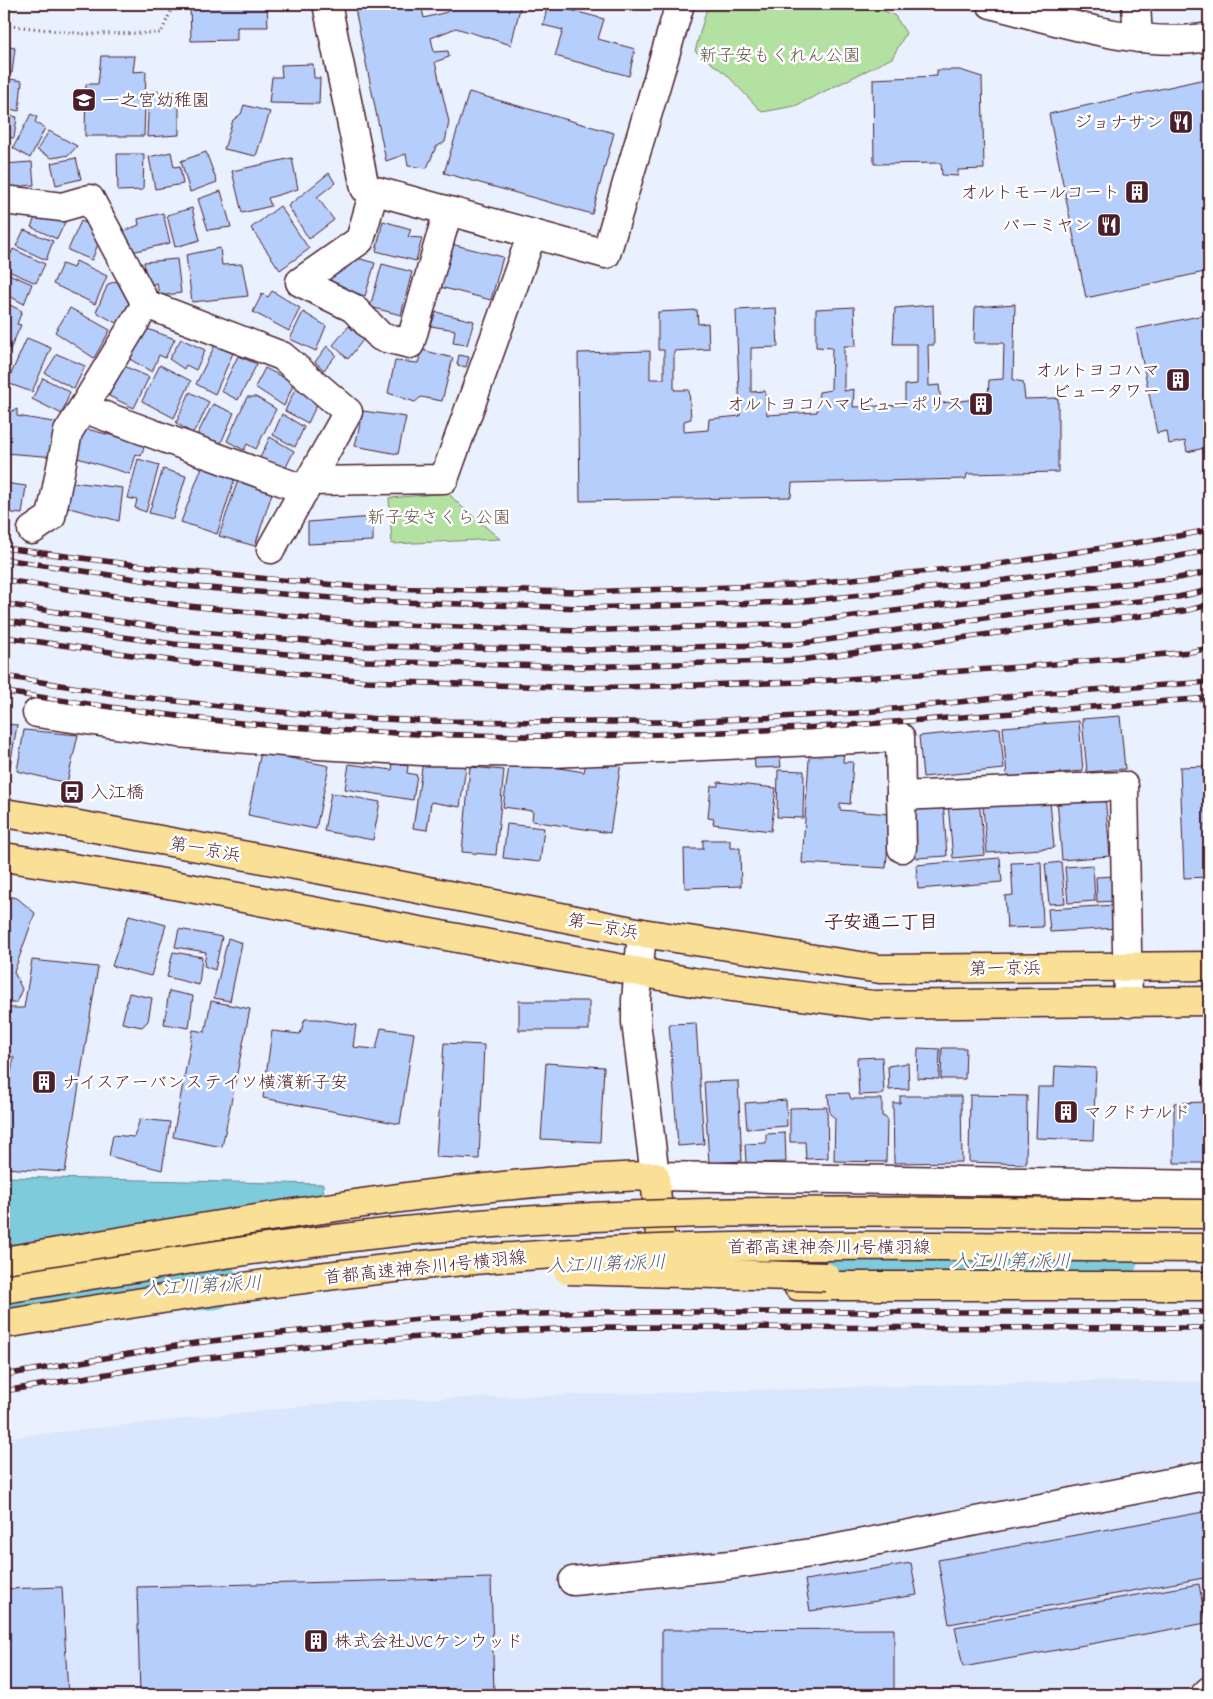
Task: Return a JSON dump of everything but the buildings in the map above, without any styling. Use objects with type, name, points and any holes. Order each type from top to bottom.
[{"type":"highway","name":"第一京浜","points":[[4,813],[317,869],[642,933],[880,969],[1209,966]]},
{"type":"highway","name":"第一京浜","points":[[4,857],[136,878],[693,982],[873,1004],[1209,1002]]},
{"type":"highway","points":[[4,1261],[344,1206],[498,1186],[610,1177],[655,1176],[660,1236],[666,1255],[679,1270],[700,1281],[724,1286],[1209,1286]]},
{"type":"highway","name":"首都高速神奈川1号横羽線","points":[[4,1289],[264,1249],[478,1224],[698,1214],[840,1212],[1209,1214]]},
{"type":"highway","name":"首都高速神奈川1号横羽線","points":[[4,1324],[149,1300],[387,1269],[486,1259],[697,1248],[843,1246],[1209,1248]]},
{"type":"highway","points":[[387,1269],[554,1270],[826,1277],[1209,1278]]},
{"type":"street","points":[[327,4],[364,188],[606,254],[680,4]]},
{"type":"street","points":[[991,4],[1066,24],[1138,38],[1188,41],[1209,37]]},
{"type":"street","points":[[1136,4],[1138,38]]},
{"type":"street","points":[[374,191],[360,240],[300,282],[352,308],[380,337],[410,344],[448,211]]},
{"type":"street","points":[[4,200],[62,207],[90,199],[146,304],[282,356],[348,412],[270,549]]},
{"type":"street","points":[[83,408],[307,486],[444,479],[532,234]]},
{"type":"street","points":[[32,530],[51,517],[68,432],[146,304]]},
{"type":"street","points":[[37,713],[178,733],[319,745],[422,751],[552,754],[900,737],[902,848]]},
{"type":"street","points":[[901,796],[1124,786],[1128,1003]]},
{"type":"street","points":[[642,933],[636,1022],[655,1176],[1209,1185]]},
{"type":"street","points":[[573,1582],[730,1565],[818,1552],[1209,1475]]},
{"type":"street","points":[[1205,1695],[1209,1691]]},
{"type":"path","points":[[4,25],[84,34],[161,33],[174,4]]},
{"type":"shaded area","points":[[1089,1381],[1209,1382],[1209,1695],[4,1695],[4,1438],[351,1401]]},
{"type":"green space","name":"新子安もくれん公園","points":[[708,4],[870,4],[895,16],[906,33],[892,58],[795,106],[762,112],[726,74],[695,51]]},
{"type":"green space","name":"新子安さくら公園","points":[[448,493],[500,539],[392,544],[389,498]]},
{"type":"water","points":[[4,1177],[323,1184],[324,1197],[4,1251]]},
{"type":"waterway","name":"入江川第1派川","points":[[669,1261],[1112,1260]]},
{"type":"waterway","name":"入江川第1派川","points":[[4,1296],[213,1284]]},
{"type":"railway","points":[[4,548],[182,571],[370,588],[580,592],[795,585],[1006,563],[1209,530]]},
{"type":"railway","points":[[4,559],[182,586],[370,601],[583,608],[795,602],[1006,580],[1175,557],[1209,550]]},
{"type":"railway","points":[[4,580],[178,605],[369,624],[581,631],[798,623],[1178,578],[1209,572]]},
{"type":"railway","points":[[4,604],[177,630],[366,646],[582,650],[798,644],[1013,614],[1178,597],[1209,590]]},
{"type":"railway","points":[[4,621],[174,644],[366,661],[582,667],[800,660],[1019,630],[1184,611],[1209,605]]},
{"type":"railway","points":[[4,637],[175,661],[366,681],[585,688],[803,682],[1020,667],[1190,652],[1209,648]]},
{"type":"railway","points":[[4,676],[122,695],[321,716],[424,721],[554,722],[687,722],[856,713],[1033,694],[1209,682]]},
{"type":"railway","points":[[4,692],[262,725],[387,733],[512,736],[636,735],[800,728],[1209,698]]},
{"type":"railway","points":[[4,1375],[188,1344],[430,1318],[596,1312],[1209,1312]]},
{"type":"railway","points":[[4,1391],[198,1359],[432,1336],[593,1327],[1209,1328]]},
{"type":"place","name":"一之宮幼稚園","points":[[84,100]]},
{"type":"place","name":"ジョナサン","points":[[1181,122]]},
{"type":"place","name":"オルトモールコート","points":[[1137,192]]},
{"type":"place","name":"バーミヤン","points":[[1109,225]]},
{"type":"place","name":"オルトヨコハマ ビュータワー","points":[[1178,380]]},
{"type":"place","name":"オルトヨコハマ ビューポリス","points":[[981,404]]},
{"type":"place","name":"入江橋","points":[[72,792]]},
{"type":"place","name":"ナイスアーバンステイツ横濱新子安","points":[[44,1082]]},
{"type":"place","name":"マクドナルド","points":[[1066,1112]]},
{"type":"place","name":"株式会社JVCケンウッド","points":[[316,1641]]},
{"type":"district","name":"子安通二丁目","points":[[881,921]]}]
